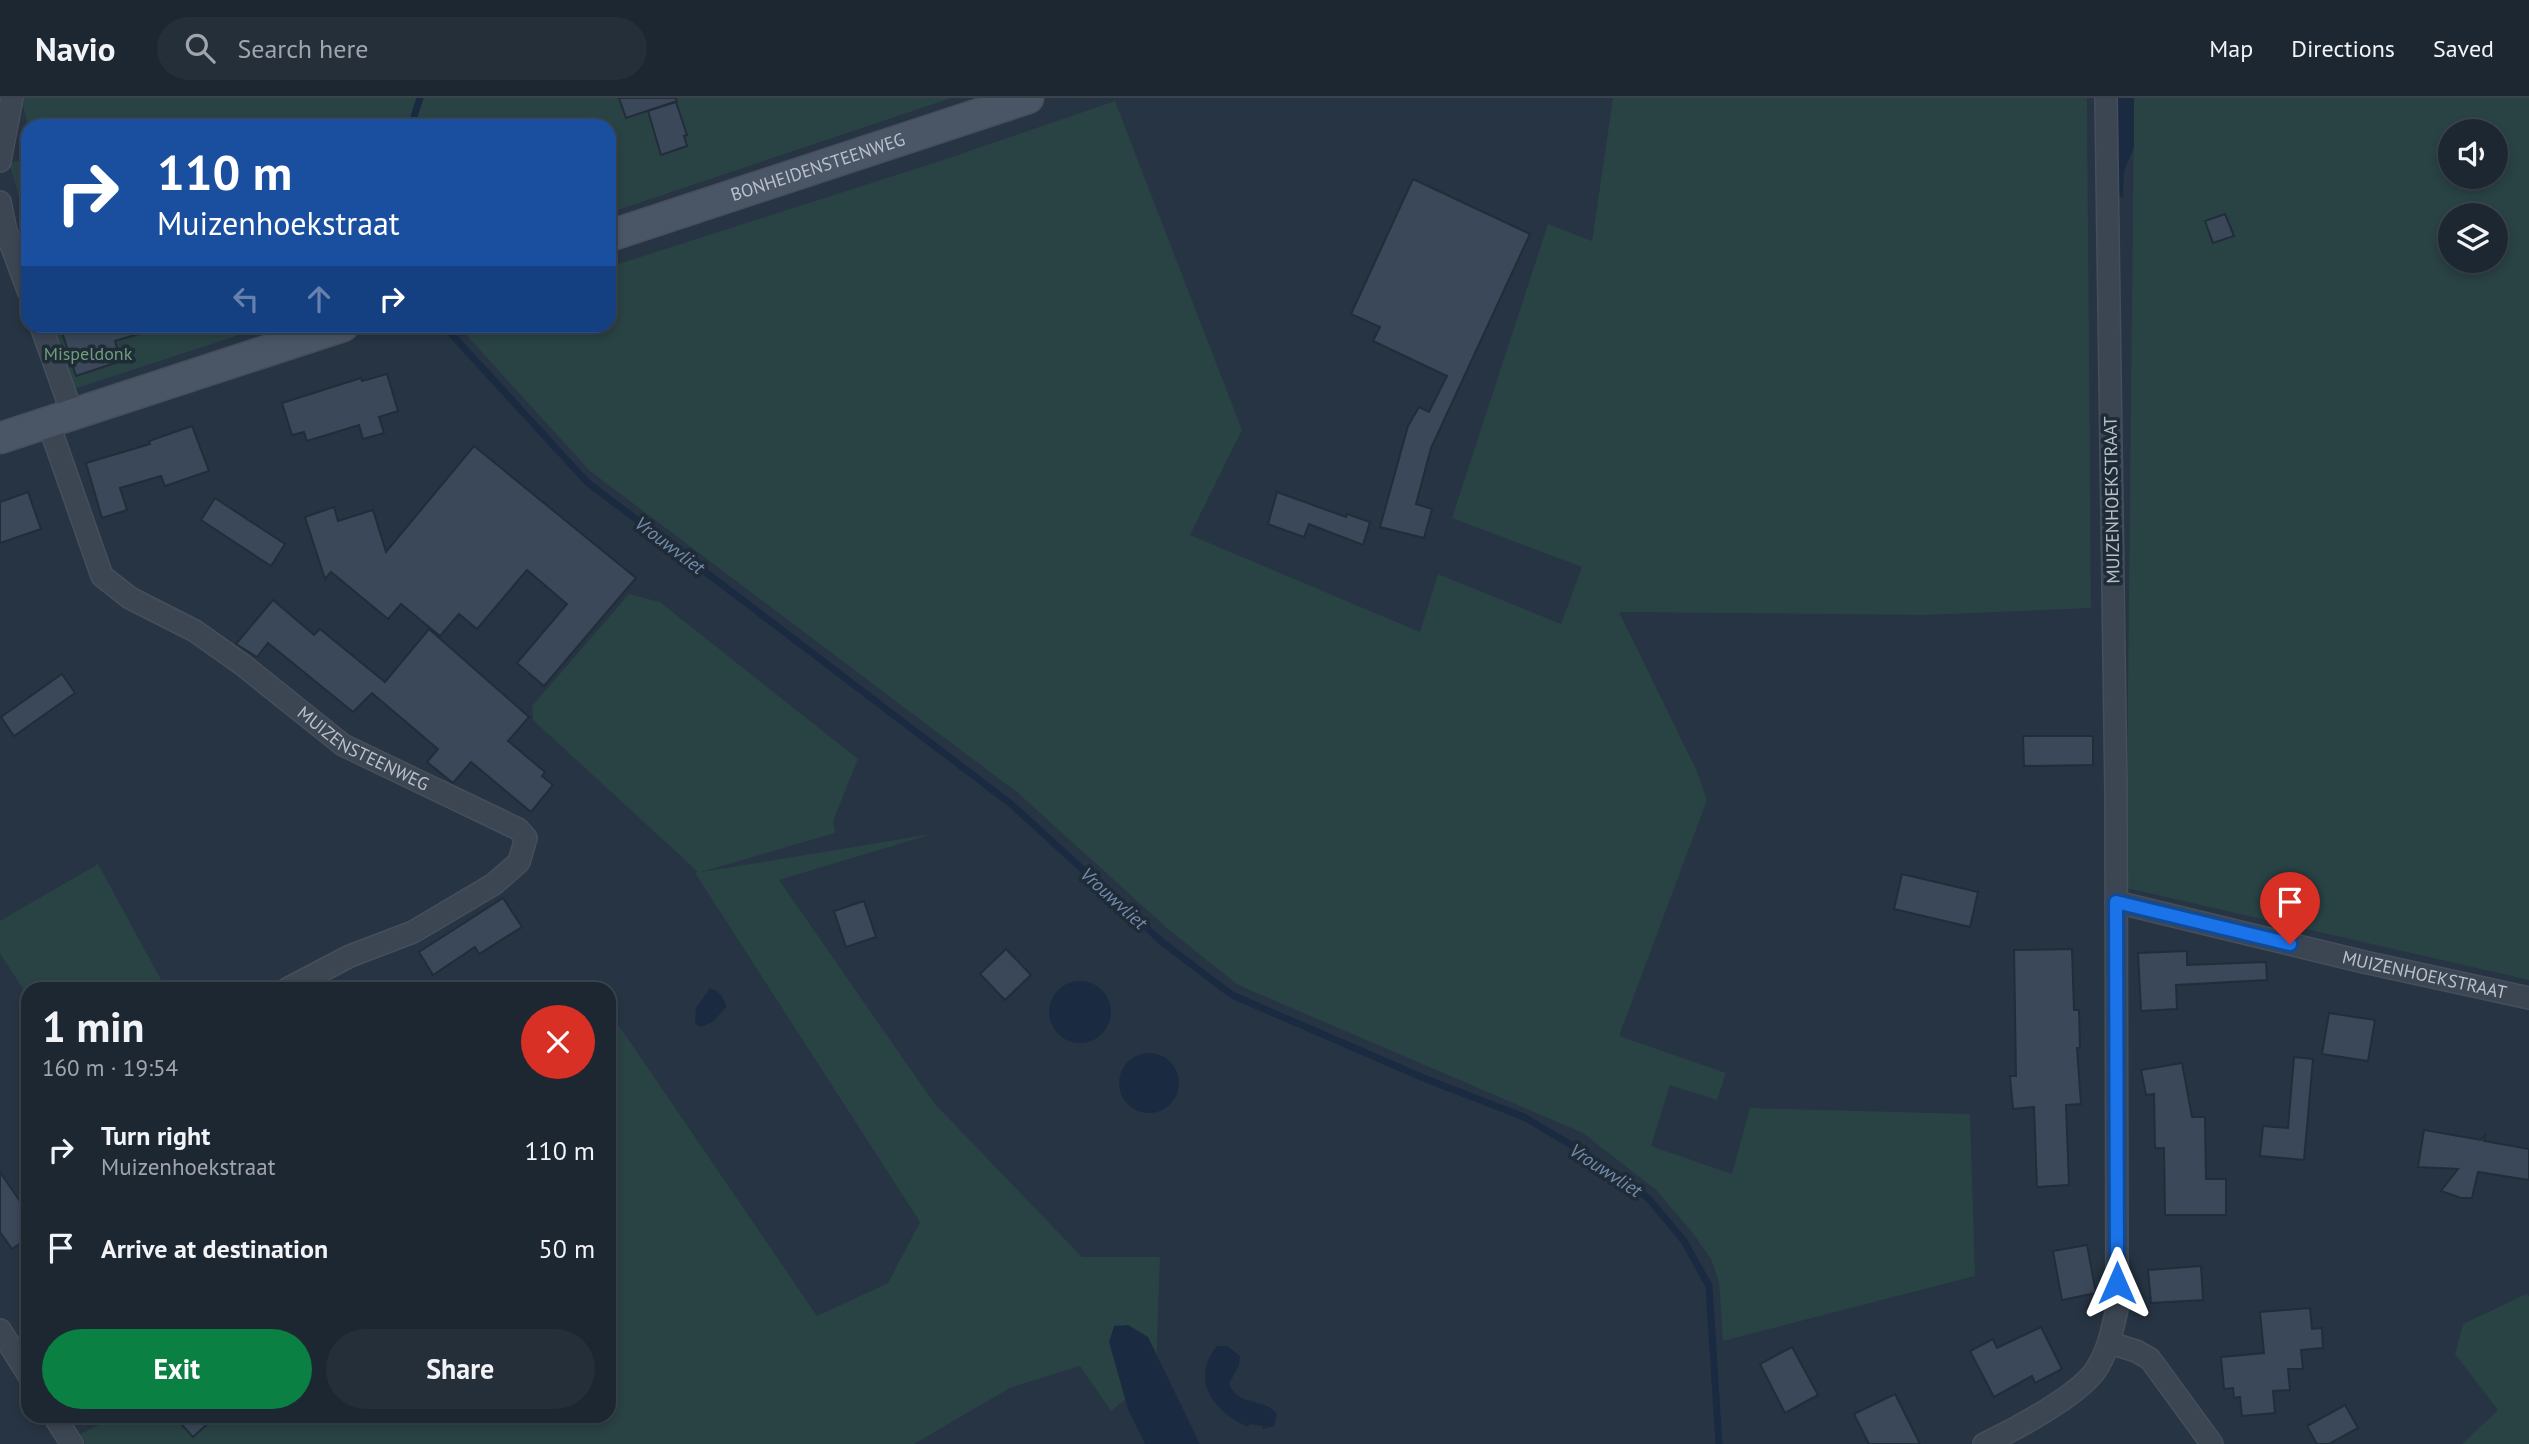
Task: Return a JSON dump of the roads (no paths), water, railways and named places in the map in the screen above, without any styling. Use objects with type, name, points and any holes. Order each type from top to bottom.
[{"type":"street","points":[[0,161],[12,98]]},
{"type":"street","name":"BONHEIDENSTEENWEG","points":[[616,234],[1028,98]]},
{"type":"street","name":"MUIZENHOEKSTRAAT","points":[[1984,1444],[2042,1413],[2094,1373],[2110,1343],[2117,1309],[2116,902],[2106,98]]},
{"type":"street","points":[[0,202],[6,231],[21,271]]},
{"type":"street","name":"MUIZENSTEENWEG","points":[[42,333],[60,417],[102,576],[130,598],[195,631],[243,664],[343,745],[518,829],[526,838],[519,862],[494,884],[413,932],[350,956],[301,982]]},
{"type":"street","points":[[0,438],[321,333]]},
{"type":"street","name":"MUIZENHOEKSTRAAT","points":[[2116,902],[2364,962],[2529,998]]},
{"type":"street","points":[[0,1330],[21,1363]]},
{"type":"street","points":[[2110,1343],[2136,1351],[2150,1359],[2212,1444]]},
{"type":"street","points":[[58,1423],[72,1444]]},
{"type":"water","points":[[2112,98],[2134,98],[2134,147],[2124,171],[2123,197],[2114,197]]},
{"type":"water","points":[[1080,981],[1092,983],[1102,990],[1109,1000],[1109,1024],[1102,1034],[1092,1041],[1080,1043],[1068,1041],[1058,1034],[1051,1024],[1049,1012],[1051,1000],[1058,990],[1068,983]]},
{"type":"water","points":[[710,988],[721,995],[726,1007],[714,1021],[701,1027],[695,1024],[696,1008]]},
{"type":"water","points":[[1143,1053],[1155,1053],[1174,1066],[1179,1083],[1177,1095],[1166,1108],[1155,1113],[1143,1113],[1124,1100],[1119,1089],[1119,1077],[1132,1058]]},
{"type":"water","points":[[1128,1325],[1148,1337],[1200,1444],[1145,1444],[1128,1409],[1109,1342],[1114,1326]]},
{"type":"water","points":[[1217,1346],[1227,1346],[1240,1356],[1239,1365],[1229,1384],[1240,1397],[1265,1405],[1277,1414],[1274,1426],[1263,1429],[1263,1426],[1249,1424],[1248,1427],[1236,1421],[1216,1404],[1209,1394],[1205,1371]]},
{"type":"waterway","name":"Vrouwvliet","points":[[413,119],[420,98]]},
{"type":"waterway","name":"Vrouwvliet","points":[[450,333],[587,482],[1011,804],[1162,942],[1232,995],[1426,1079],[1524,1117],[1578,1149],[1648,1198],[1684,1241],[1709,1286],[1719,1444]]},
{"type":"park label","name":"Mispeldonk","points":[[88,354]]}]
